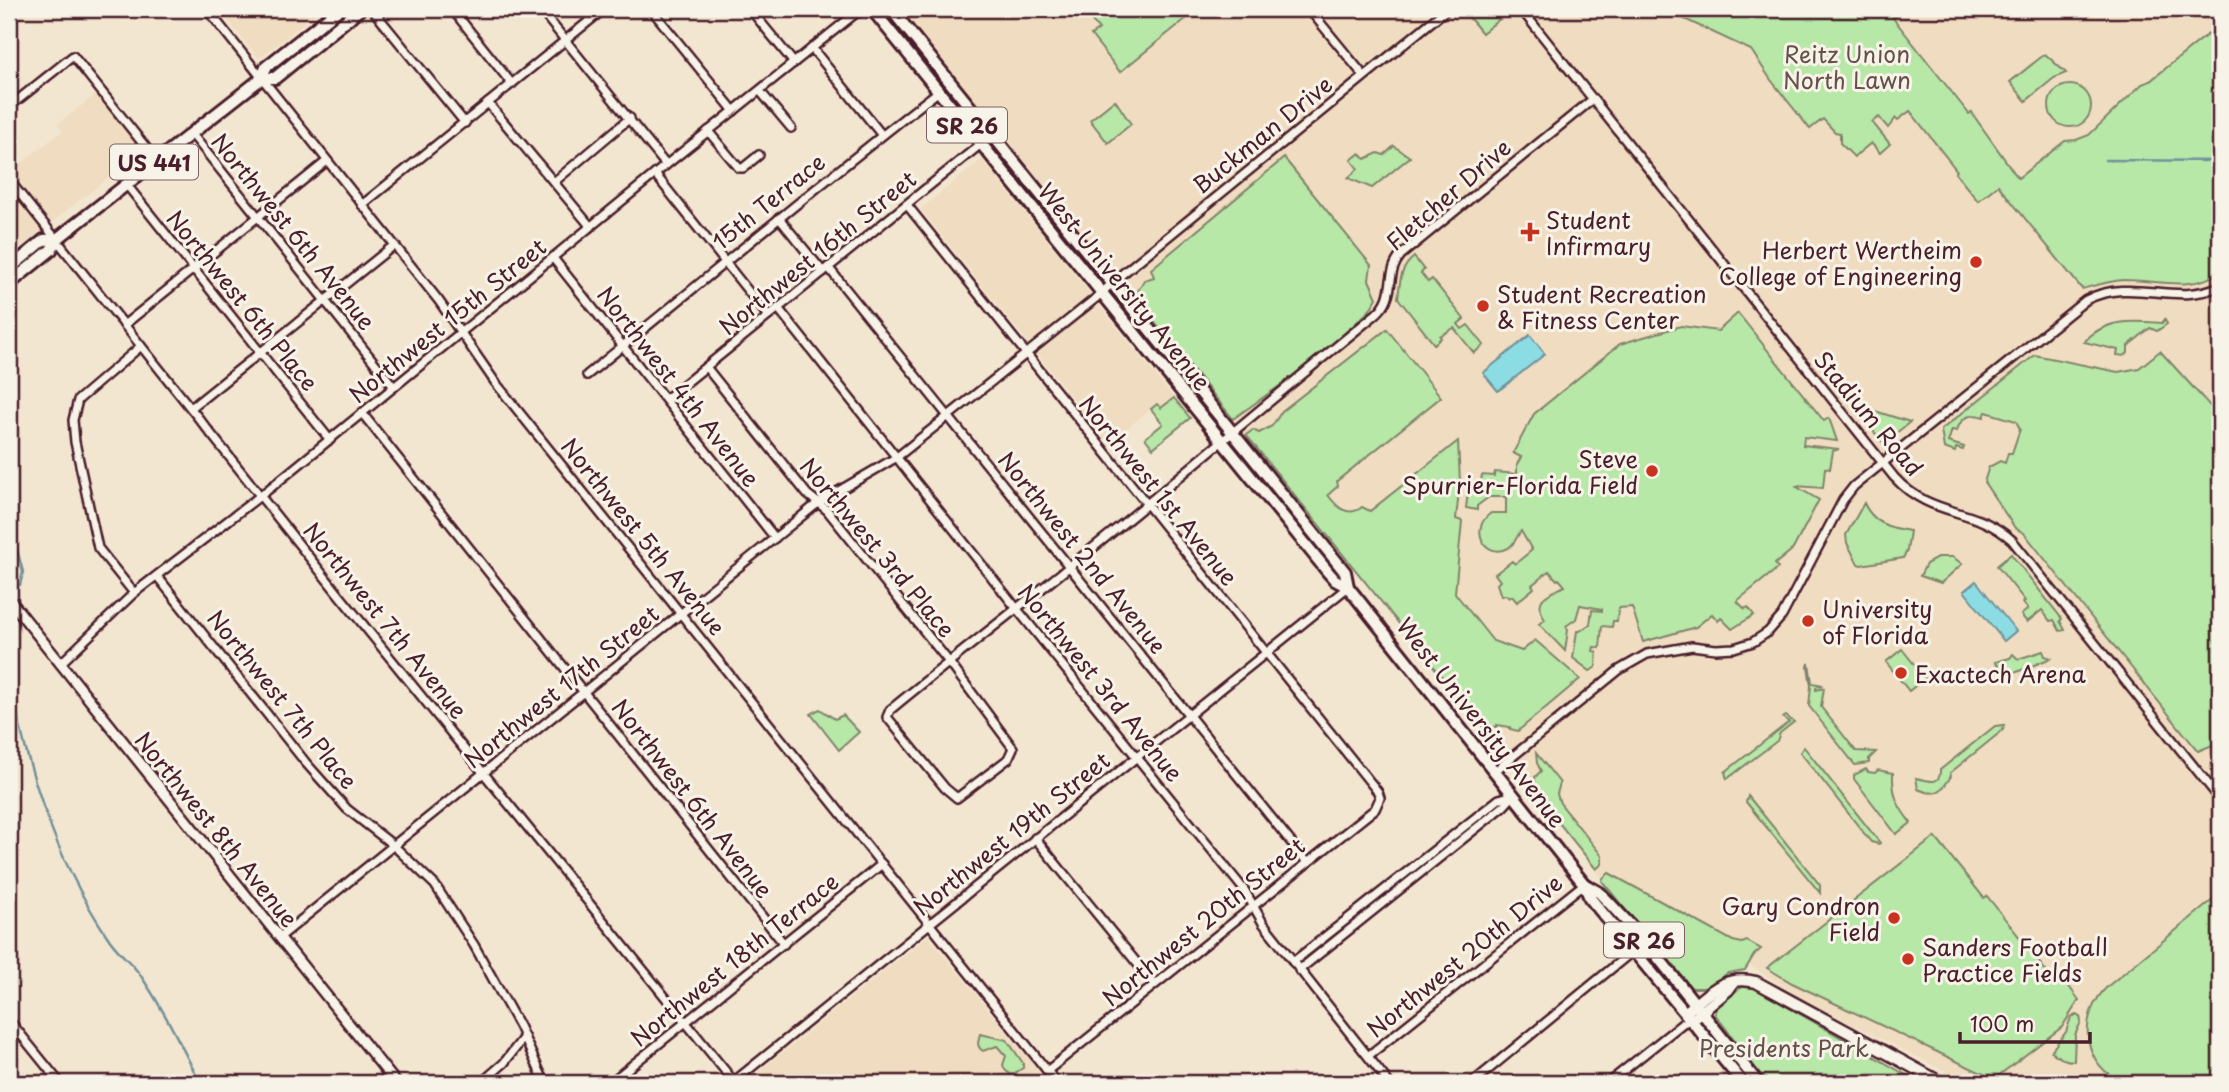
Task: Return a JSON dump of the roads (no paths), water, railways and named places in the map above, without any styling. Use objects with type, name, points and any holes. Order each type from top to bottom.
[{"type":"main road","name":"US 441","points":[[9,284],[51,250],[57,239],[262,78],[266,67],[339,9]]},
{"type":"main road","name":"US 441","points":[[262,78],[275,78],[360,9]]},
{"type":"main road","name":"West University Avenue","points":[[872,9],[982,144],[1107,287]]},
{"type":"main road","name":"West University Avenue","points":[[891,9],[992,135],[1107,287],[1228,437],[1335,580],[1348,587],[1584,884],[1590,898],[1692,1014],[1758,1083]]},
{"type":"main road","name":"US 441","points":[[9,269],[44,240],[57,239]]},
{"type":"main road","name":"West University Avenue","points":[[1584,884],[1600,893],[1645,941],[1692,1014],[1743,1083]]},
{"type":"main road","points":[[1692,1014],[1732,983],[1742,979],[1760,983],[1942,1083]]},
{"type":"street","name":"Northwest 5th Avenue","points":[[207,9],[439,301],[495,382],[1058,1083]]},
{"type":"street","points":[[372,9],[465,123]]},
{"type":"street","points":[[452,9],[512,84]]},
{"type":"street","points":[[540,9],[666,164]]},
{"type":"street","points":[[362,205],[604,9]]},
{"type":"street","points":[[651,9],[734,111]]},
{"type":"street","points":[[750,9],[794,63]]},
{"type":"street","name":"Northwest 15th Street","points":[[60,664],[134,593],[262,495],[666,164],[861,9]]},
{"type":"street","points":[[1309,9],[1364,76]]},
{"type":"street","name":"Buckman Drive","points":[[1107,287],[1447,9]]},
{"type":"street","name":"Stadium Road","points":[[1521,9],[1882,463],[1919,499],[1942,509],[1978,518],[2012,540],[2220,799]]},
{"type":"street","points":[[2212,9],[2220,19]]},
{"type":"street","points":[[812,48],[881,134]]},
{"type":"street","points":[[9,107],[73,56],[156,160]]},
{"type":"street","points":[[760,91],[790,128]]},
{"type":"street","name":"15th Terrace","points":[[587,375],[881,134],[939,91]]},
{"type":"street","name":"Fletcher Drive","points":[[1011,756],[957,798],[945,788],[887,717],[890,710],[1146,504],[1386,305],[1393,269],[1401,255],[1593,99]]},
{"type":"street","points":[[488,103],[591,227]]},
{"type":"street","points":[[554,182],[630,118]]},
{"type":"street","points":[[708,131],[739,168],[743,168],[759,155]]},
{"type":"street","name":"Northwest 6th Avenue","points":[[191,133],[394,387]]},
{"type":"street","name":"Northwest 16th Street","points":[[666,400],[992,135]]},
{"type":"street","points":[[124,324],[327,161]]},
{"type":"street","points":[[656,174],[768,316]]},
{"type":"street","name":"Northwest 7th Avenue","points":[[9,180],[733,1083]]},
{"type":"street","name":"Northwest 6th Place","points":[[126,184],[330,440]]},
{"type":"street","name":"Northwest 1st Avenue","points":[[907,205],[1378,792],[1380,800]]},
{"type":"street","name":"Northwest 2nd Avenue","points":[[779,218],[948,415],[1307,862]]},
{"type":"street","points":[[191,408],[393,246]]},
{"type":"street","name":"Northwest 4th Avenue","points":[[553,258],[775,538]]},
{"type":"street","points":[[1494,771],[1619,670],[1639,657],[1676,647],[1734,648],[1753,642],[1768,632],[1782,615],[1846,495],[1854,486],[2086,300],[2111,290],[2185,295],[2220,286]]},
{"type":"street","name":"Northwest 17th Street","points":[[279,937],[818,503],[897,457],[1107,287]]},
{"type":"street","name":"Northwest 3rd Avenue","points":[[778,308],[1245,891],[1263,923],[1389,1083]]},
{"type":"street","points":[[134,593],[98,548],[72,420],[78,400],[141,346]]},
{"type":"street","name":"Northwest 3rd Place","points":[[706,367],[807,494],[827,510],[949,662],[1013,748],[1011,756]]},
{"type":"street","name":"Northwest 6th Avenue","points":[[362,413],[784,944]]},
{"type":"street","name":"Northwest 7th Place","points":[[157,576],[306,763],[347,809],[394,845],[435,885],[474,945],[524,1037],[545,1083]]},
{"type":"street","name":"Northwest 19th Street","points":[[733,1083],[1348,587]]},
{"type":"street","name":"Northwest 8th Avenue","points":[[9,600],[396,1083]]},
{"type":"street","points":[[1293,962],[1499,799],[1513,795]]},
{"type":"street","points":[[1299,970],[1504,806],[1513,795]]},
{"type":"street","name":"Northwest 20th Street","points":[[1047,1071],[1375,809],[1380,800]]},
{"type":"street","points":[[1035,838],[1154,984]]},
{"type":"street","name":"Northwest 18th Terrace","points":[[610,1083],[882,864]]},
{"type":"street","points":[[1397,878],[1404,886]]},
{"type":"street","name":"Northwest 20th Drive","points":[[1368,1056],[1584,884]]},
{"type":"street","points":[[1345,920],[1352,928]]},
{"type":"street","points":[[1472,1083],[1634,950]]},
{"type":"street","points":[[1608,1083],[1692,1014]]},
{"type":"street","points":[[9,1020],[60,1083]]},
{"type":"street","points":[[481,1083],[504,1063],[524,1037]]},
{"type":"water","points":[[1530,335],[1545,354],[1498,391],[1483,373]]},
{"type":"water","points":[[1976,581],[2016,631],[2004,641],[1964,591]]},
{"type":"waterway","points":[[2105,160],[2220,161]]},
{"type":"waterway","points":[[9,520],[23,572],[20,585]]},
{"type":"waterway","points":[[9,637],[10,632]]},
{"type":"waterway","points":[[9,674],[24,743],[57,843],[88,906],[111,941],[149,989],[200,1083]]},
{"type":"place","name":"Student Infirmary","points":[[1530,232]]},
{"type":"place","name":"Herbert Wertheim College of Engineering","points":[[1976,262]]},
{"type":"place","name":"Student Recreation & Fitness Center","points":[[1483,306]]},
{"type":"place","name":"Steve Spurrier-Florida Field","points":[[1652,471]]},
{"type":"place","name":"University of Florida","points":[[1808,621]]},
{"type":"place","name":"Exactech Arena","points":[[1901,673]]},
{"type":"place","name":"Gary Condron Field","points":[[1894,918]]},
{"type":"place","name":"Sanders Football Practice Fields","points":[[1908,959]]},
{"type":"park label","name":"Reitz Union North Lawn","points":[[1847,66]]},
{"type":"park label","name":"Presidents Park","points":[[1784,1047]]}]
